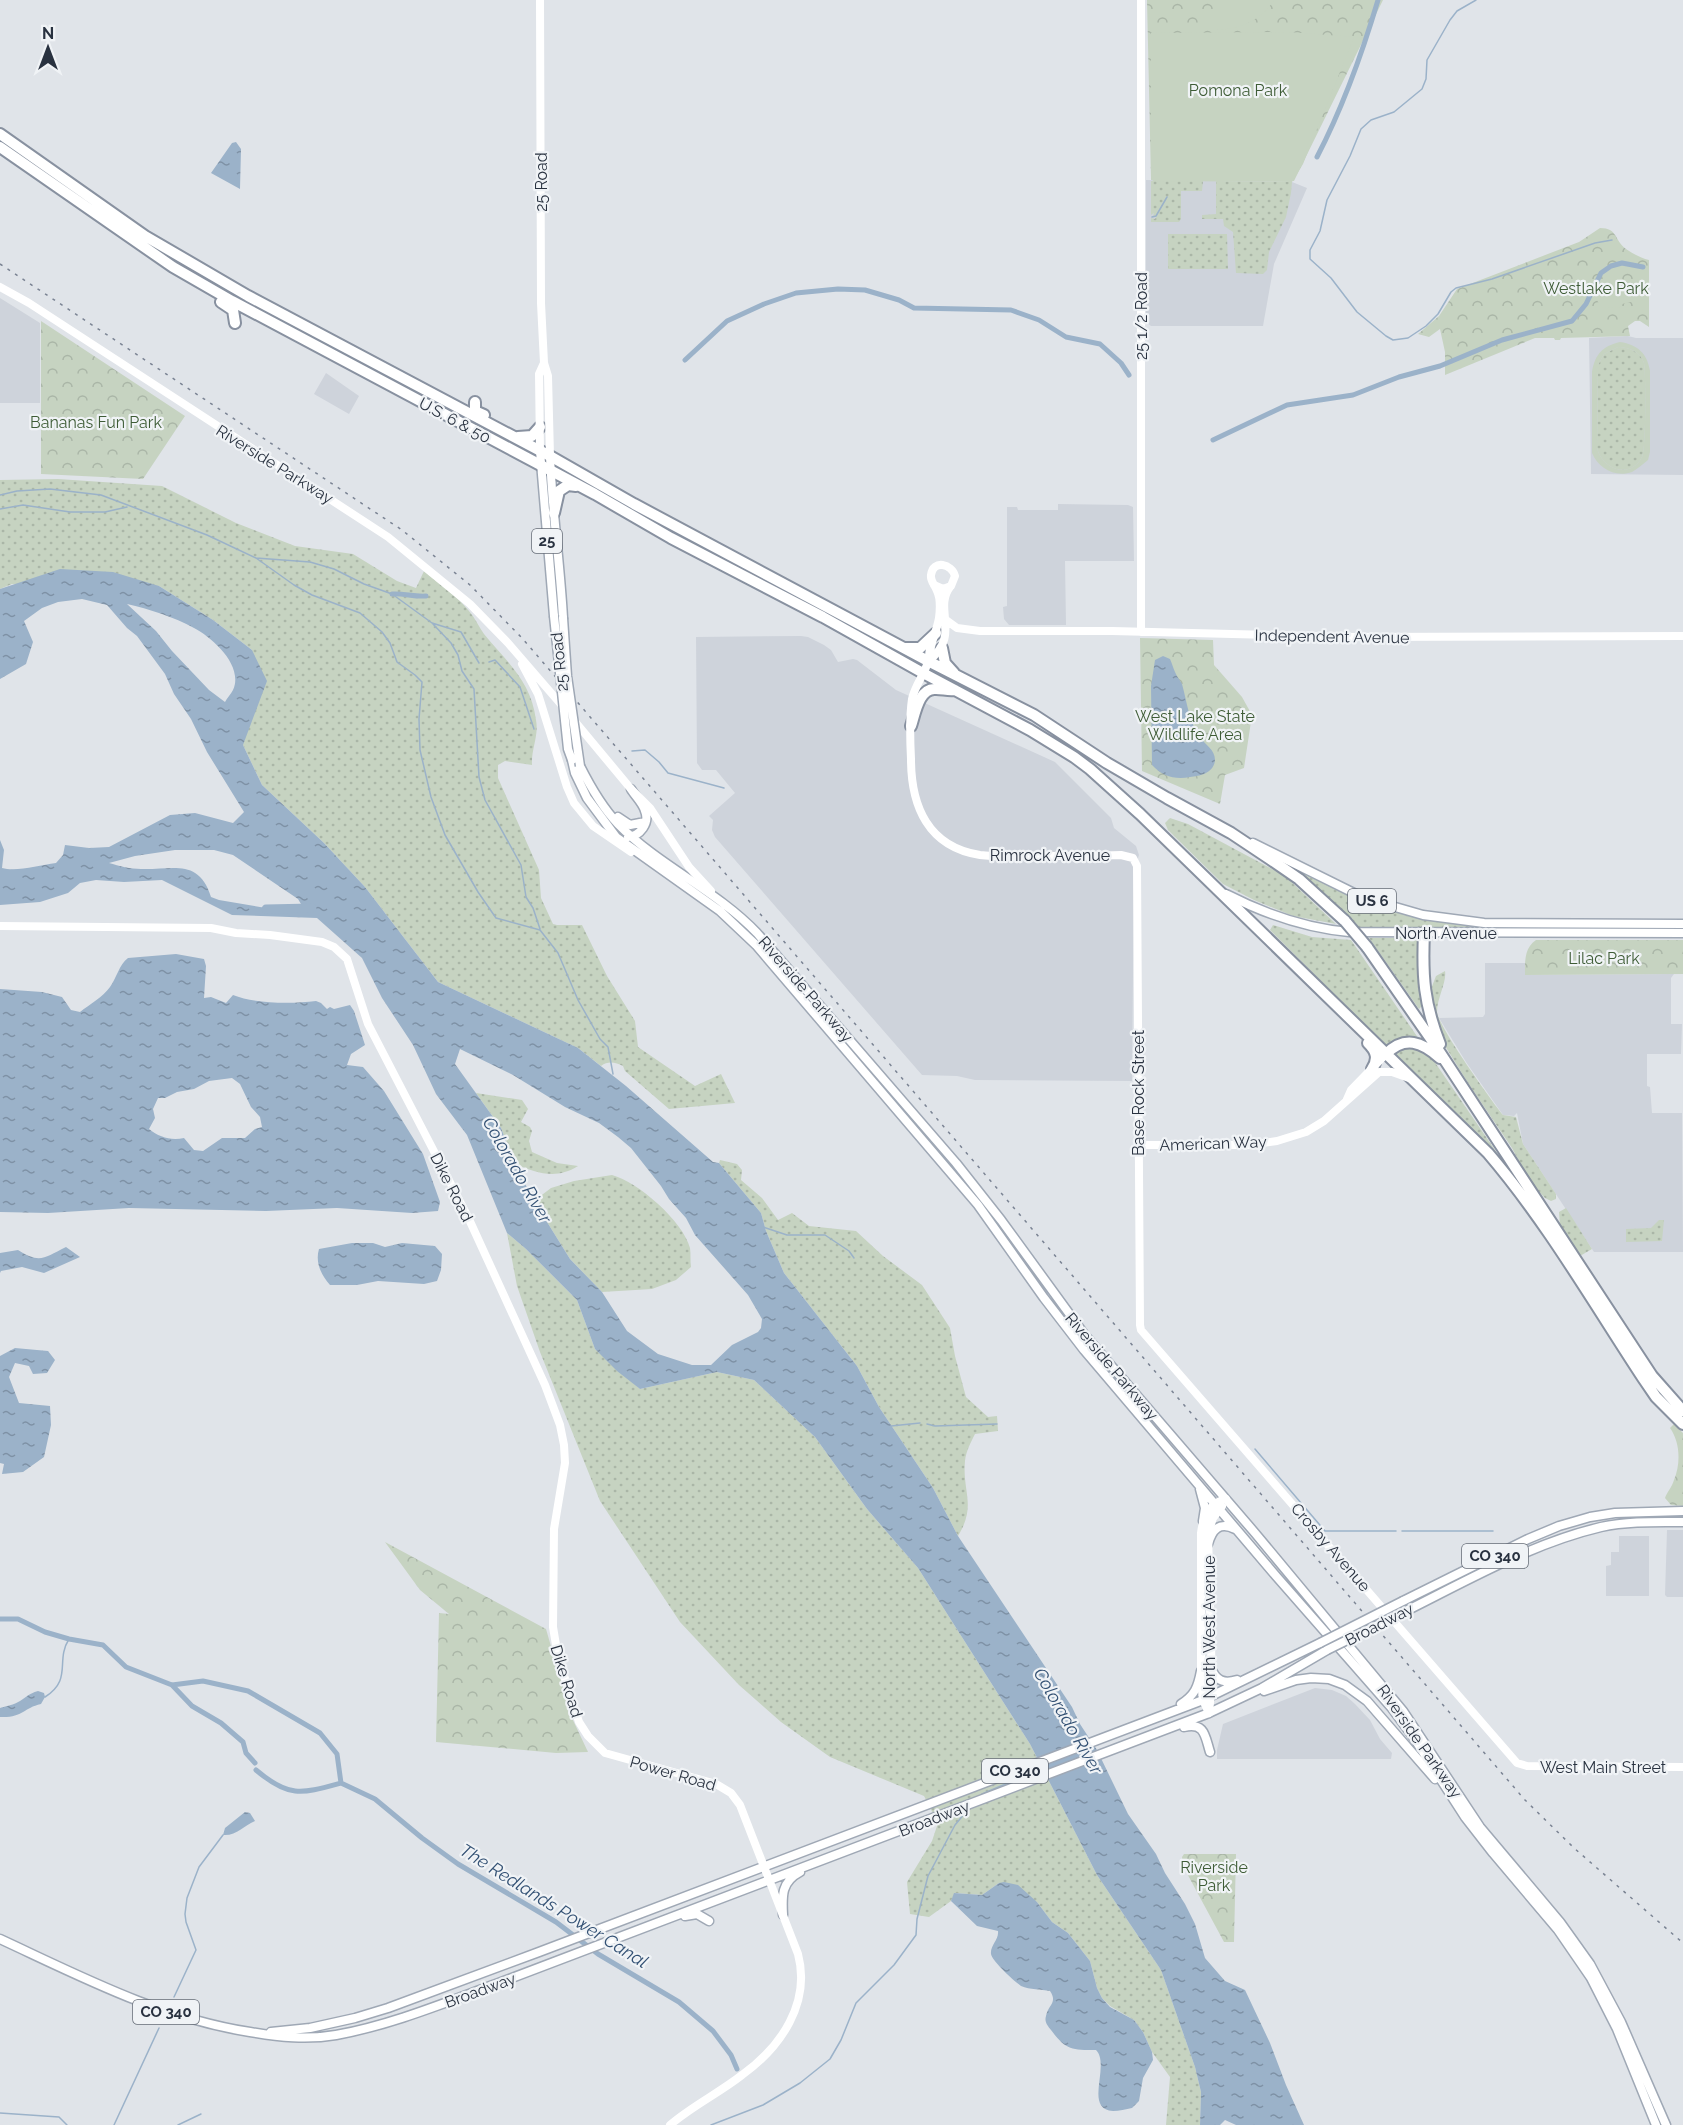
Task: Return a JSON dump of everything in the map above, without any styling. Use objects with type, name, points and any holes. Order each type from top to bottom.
[{"type":"highway","name":"U.S. 6 & 50","points":[[0,134],[145,236],[248,295],[545,453],[928,662],[1034,715],[1134,779],[1231,833],[1299,879],[1345,921],[1367,947],[1451,1069]]},
{"type":"highway","name":"U.S. 6 & 50","points":[[0,147],[158,257],[232,301],[595,494],[671,538],[823,617],[1046,739],[1090,769],[1331,1000]]},
{"type":"highway","points":[[0,147],[10,150],[62,184],[69,183]]},
{"type":"highway","points":[[158,257],[175,262],[237,297],[248,295]]},
{"type":"highway","points":[[158,257],[172,274],[233,310],[235,323]]},
{"type":"highway","points":[[316,347],[343,355],[385,378],[395,381],[403,379]]},
{"type":"highway","points":[[399,391],[408,389],[449,410],[471,415]]},
{"type":"highway","points":[[475,402],[475,411],[496,422],[505,433],[528,438],[540,427]]},
{"type":"highway","points":[[554,513],[558,494],[565,486],[576,486],[595,494]]},
{"type":"highway","points":[[617,507],[630,510],[662,525],[667,526],[670,523]]},
{"type":"highway","points":[[671,538],[677,536],[688,539],[730,562],[766,575]]},
{"type":"highway","points":[[903,648],[920,648],[936,633]]},
{"type":"highway","points":[[943,645],[945,663],[956,676]]},
{"type":"highway","points":[[910,726],[926,692],[935,689],[958,690]]},
{"type":"highway","points":[[1424,933],[1422,977],[1426,1000],[1451,1069],[1652,1376],[1683,1411]]},
{"type":"highway","points":[[1331,1000],[1488,1153],[1515,1185],[1642,1378],[1656,1397],[1683,1424]]},
{"type":"highway","points":[[1331,1000],[1339,1015],[1374,1050],[1376,1061],[1372,1069]]},
{"type":"highway","points":[[1386,1054],[1401,1043],[1417,1044],[1433,1052],[1451,1069]]},
{"type":"main road","name":"25 Road","points":[[545,453],[568,749],[575,773],[587,798],[610,831],[707,902]]},
{"type":"main road","name":"25 Road","points":[[545,468],[554,513],[560,565],[558,617],[580,766],[618,824],[715,896]]},
{"type":"main road","points":[[603,820],[621,836],[633,837],[640,832],[645,822],[646,811],[631,789]]},
{"type":"main road","points":[[602,802],[626,824],[635,826],[645,822]]},
{"type":"main road","name":"North Avenue","points":[[1231,833],[1364,898],[1423,915],[1484,923],[1683,924]]},
{"type":"main road","name":"North Avenue","points":[[1218,890],[1277,918],[1310,927],[1349,932],[1683,933]]},
{"type":"main road","name":"Riverside Parkway","points":[[715,896],[736,912],[757,933],[972,1197],[1070,1332],[1238,1531],[1392,1707],[1465,1817],[1558,1930],[1591,1978],[1617,2030],[1656,2125]]},
{"type":"main road","name":"Riverside Parkway","points":[[707,902],[750,938],[807,997],[956,1163],[1001,1220],[1084,1334],[1226,1499],[1403,1711],[1480,1827],[1560,1922],[1581,1951],[1622,2022],[1666,2125]]},
{"type":"main road","points":[[1194,1478],[1204,1501],[1203,1521]]},
{"type":"main road","name":"Broadway","points":[[253,2033],[310,2028],[365,2014],[564,1942],[1207,1698],[1545,1531],[1590,1517],[1626,1512],[1683,1511]]},
{"type":"main road","name":"Broadway","points":[[0,1939],[161,2010],[201,2023],[284,2037],[320,2037],[375,2025],[419,2012],[1231,1704],[1327,1650],[1509,1561],[1593,1529],[1628,1523],[1683,1522]]},
{"type":"main road","points":[[1208,1544],[1212,1533],[1220,1526],[1229,1526],[1238,1531]]},
{"type":"main road","points":[[1211,1668],[1221,1681],[1229,1682],[1260,1672]]},
{"type":"main road","points":[[1152,1719],[1191,1697],[1196,1691],[1201,1671]]},
{"type":"main road","points":[[1231,1704],[1303,1679],[1329,1679],[1345,1685],[1360,1694],[1381,1716],[1465,1817]]},
{"type":"main road","points":[[1154,1734],[1181,1727],[1196,1726],[1203,1732],[1210,1752]]},
{"type":"main road","points":[[783,1915],[782,1896],[787,1882],[794,1875],[824,1859]]},
{"type":"main road","points":[[652,1924],[704,1899],[708,1894],[708,1887]]},
{"type":"main road","points":[[652,1924],[694,1914],[709,1921],[708,1912],[712,1905],[730,1895]]},
{"type":"main road","points":[[365,2014],[372,2019],[382,2020],[419,2012]]},
{"type":"street","name":"25 Road","points":[[540,0],[541,303],[544,363],[548,383],[545,453]]},
{"type":"street","name":"25 1/2 Road","points":[[1141,0],[1141,632]]},
{"type":"street","name":"Riverside Parkway","points":[[0,281],[28,303]]},
{"type":"street","name":"Riverside Parkway","points":[[0,287],[388,537],[448,584],[508,643],[631,789],[650,808],[689,867],[715,896]]},
{"type":"street","name":"25 Road","points":[[544,363],[539,374],[540,427],[545,453]]},
{"type":"street","points":[[928,662],[939,616],[939,600],[930,577],[936,566],[943,564],[954,572],[955,580],[946,593],[943,645]]},
{"type":"street","points":[[934,585],[944,589],[951,586]]},
{"type":"street","name":"Independent Avenue","points":[[946,620],[957,628],[980,631]]},
{"type":"street","name":"Independent Avenue","points":[[928,662],[939,653],[943,645],[954,634],[980,631],[1354,637],[1683,636]]},
{"type":"street","name":"Riverside Parkway","points":[[508,643],[538,694],[567,787],[580,811],[607,837],[656,866]]},
{"type":"street","name":"Rimrock Avenue","points":[[928,662],[913,696],[910,726],[911,778],[914,796],[928,824],[949,844],[969,852],[989,856],[1122,855],[1136,861]]},
{"type":"street","name":"Base Rock Street","points":[[1136,861],[1138,873],[1140,1325]]},
{"type":"street","name":"Dike Road","points":[[0,926],[211,928],[236,933],[322,942],[334,947],[348,959],[368,1024],[468,1217],[558,1418],[565,1463],[554,1529],[553,1636],[579,1722],[588,1736],[605,1753]]},
{"type":"street","name":"American Way","points":[[1347,1099],[1349,1093],[1386,1054]]},
{"type":"street","name":"American Way","points":[[1138,1145],[1247,1145],[1277,1141],[1311,1129],[1331,1115],[1379,1072],[1392,1072],[1413,1080]]},
{"type":"street","name":"Crosby Avenue","points":[[1140,1325],[1145,1334],[1516,1763],[1523,1766]]},
{"type":"street","name":"North West Avenue","points":[[1209,1713],[1201,1671],[1200,1559],[1203,1521],[1226,1499]]},
{"type":"street","name":"North West Avenue","points":[[1207,1698],[1211,1668],[1208,1544],[1211,1522],[1217,1506]]},
{"type":"street","name":"Power Road","points":[[605,1753],[722,1787],[734,1796],[765,1865],[798,1954],[801,1971],[799,2004],[771,2048],[755,2065],[670,2125]]},
{"type":"street","name":"West Main Street","points":[[1523,1766],[1683,1767]]},
{"type":"shaded area","points":[[1146,180],[1292,182],[1307,188],[1274,264],[1263,326],[1151,326],[1146,322]]},
{"type":"shaded area","points":[[0,298],[40,323],[40,403],[0,403]]},
{"type":"shaded area","points":[[1628,336],[1683,338],[1683,475],[1591,474],[1589,338]]},
{"type":"shaded area","points":[[326,373],[359,396],[349,414],[314,394]]},
{"type":"shaded area","points":[[1058,504],[1133,507],[1134,561],[1065,561],[1066,625],[1009,625],[1004,619],[1003,607],[1007,606],[1007,507],[1017,507],[1018,510],[1058,510]]},
{"type":"shaded area","points":[[801,636],[824,645],[831,650],[838,662],[857,660],[896,690],[1055,762],[1111,818],[1114,828],[1136,846],[1139,855],[1134,870],[1132,1081],[975,1080],[957,1076],[922,1075],[715,837],[712,830],[713,820],[709,816],[735,793],[716,770],[702,770],[697,763],[696,637]]},
{"type":"shaded area","points":[[1485,963],[1525,963],[1525,975],[1674,974],[1671,978],[1671,1024],[1682,1024],[1681,1054],[1647,1054],[1647,1086],[1650,1087],[1652,1113],[1682,1113],[1683,1252],[1594,1252],[1523,1144],[1517,1113],[1514,1116],[1503,1115],[1439,1018],[1483,1017],[1485,1014]]},
{"type":"shaded area","points":[[1667,1530],[1683,1530],[1683,1597],[1665,1595]]},
{"type":"shaded area","points":[[1619,1536],[1649,1536],[1649,1596],[1606,1596],[1606,1566],[1611,1565],[1611,1552],[1619,1552]]},
{"type":"shaded area","points":[[1315,1688],[1332,1690],[1346,1696],[1355,1704],[1370,1720],[1380,1739],[1392,1753],[1391,1759],[1217,1759],[1223,1724]]},
{"type":"green space","name":"Pomona Park","points":[[1147,0],[1383,0],[1294,181],[1151,180]]},
{"type":"green space","points":[[1216,0],[1274,0],[1263,13],[1249,22],[1233,28],[1216,30]]},
{"type":"green space","name":"Pomona Park","points":[[1289,32],[1354,37],[1303,164],[1292,182],[1153,181],[1151,178],[1151,33]]},
{"type":"green space","points":[[1151,181],[1203,181],[1202,191],[1181,191],[1181,219],[1179,222],[1151,222],[1151,218],[1155,219],[1157,215],[1153,217],[1154,213],[1151,215]]},
{"type":"green space","points":[[1216,181],[1292,182],[1286,217],[1269,252],[1267,270],[1263,274],[1236,273],[1233,232],[1224,226],[1223,219],[1202,219],[1202,215],[1216,214]]},
{"type":"green space","name":"Westlake Park","points":[[1600,228],[1610,230],[1622,246],[1637,256],[1649,260],[1649,327],[1640,321],[1635,321],[1628,326],[1630,336],[1561,338],[1560,340],[1535,338],[1445,375],[1445,352],[1440,329],[1429,337],[1418,334],[1439,316],[1457,289],[1579,242]]},
{"type":"green space","points":[[1168,234],[1227,234],[1228,269],[1168,269]]},
{"type":"green space","points":[[1617,280],[1636,280],[1636,296],[1631,302],[1622,304],[1620,307],[1601,308],[1595,296],[1596,286],[1598,283],[1617,282]]},
{"type":"green space","name":"Bananas Fun Park","points":[[41,321],[185,416],[143,479],[41,474]]},
{"type":"green space","points":[[1620,342],[1632,345],[1641,351],[1647,359],[1650,371],[1650,452],[1648,460],[1626,474],[1613,473],[1603,467],[1592,453],[1592,372],[1595,360],[1601,352]],"holes":[[[1622,347],[1640,356],[1645,370],[1642,457],[1637,464],[1624,470],[1604,462],[1597,448],[1598,365],[1604,354]]]},
{"type":"green space","points":[[1618,347],[1637,353],[1644,363],[1645,370],[1642,457],[1637,464],[1624,470],[1604,462],[1597,448],[1598,365],[1604,354]]},
{"type":"green space","points":[[58,479],[162,486],[236,523],[295,546],[353,554],[397,581],[416,588],[424,571],[453,595],[469,611],[484,634],[517,673],[533,706],[537,726],[532,765],[505,761],[498,765],[498,778],[539,870],[541,898],[553,924],[582,925],[607,976],[635,1021],[638,1047],[695,1086],[721,1074],[735,1103],[669,1109],[625,1071],[623,1066],[606,1063],[601,1066],[578,1048],[438,982],[365,887],[324,843],[262,785],[243,745],[252,650],[213,620],[159,586],[12,584],[0,589],[0,480]]},
{"type":"green space","name":"West Lake State Wildlife Area","points":[[1140,638],[1213,640],[1214,665],[1242,697],[1252,715],[1244,768],[1225,775],[1220,804],[1142,771]]},
{"type":"green space","points":[[1170,818],[1188,824],[1285,876],[1336,924],[1293,916],[1223,884],[1168,830],[1165,823]]},
{"type":"green space","points":[[1298,870],[1353,897],[1387,910],[1443,921],[1501,927],[1358,928]]},
{"type":"green space","points":[[1273,925],[1312,937],[1351,940],[1506,1166],[1270,930]]},
{"type":"green space","points":[[1369,938],[1419,938],[1423,1005],[1419,1009]]},
{"type":"green space","name":"Lilac Park","points":[[1536,940],[1683,940],[1683,974],[1525,975],[1527,951]]},
{"type":"green space","points":[[1445,971],[1445,980],[1437,1007],[1440,1020],[1466,1063],[1503,1115],[1516,1117],[1523,1144],[1556,1194],[1556,1199],[1551,1201],[1545,1198],[1530,1182],[1512,1148],[1442,1041],[1429,994],[1436,976]]},
{"type":"green space","points":[[476,1093],[522,1100],[528,1109],[521,1122],[530,1127],[532,1131],[529,1141],[532,1152],[557,1163],[578,1166],[562,1173],[546,1174],[515,1164],[501,1128]]},
{"type":"green space","points":[[720,1160],[737,1164],[742,1170],[741,1180],[762,1198],[778,1220],[792,1213],[809,1226],[856,1231],[883,1256],[922,1285],[950,1328],[966,1397],[988,1417],[997,1416],[998,1431],[975,1434],[968,1450],[965,1461],[967,1516],[958,1536],[933,1488],[879,1407],[857,1366],[784,1273],[761,1213],[719,1163]]},
{"type":"green space","points":[[612,1175],[623,1179],[658,1204],[686,1237],[690,1248],[691,1267],[676,1280],[652,1289],[602,1292],[570,1259],[534,1201],[551,1188],[574,1181]]},
{"type":"green space","points":[[1566,1208],[1592,1249],[1580,1256],[1560,1226],[1559,1212]]},
{"type":"green space","points":[[1659,1220],[1664,1220],[1662,1241],[1626,1242],[1626,1229],[1651,1228]]},
{"type":"green space","points":[[507,1233],[577,1300],[595,1349],[640,1389],[717,1372],[754,1380],[815,1437],[867,1509],[918,1568],[1030,1744],[1097,1875],[1161,1970],[1195,2067],[1201,2092],[1200,2125],[1166,2125],[1170,2077],[1152,2052],[1143,2032],[1134,2020],[1110,2006],[1102,1998],[1090,1961],[1068,1933],[1052,1922],[1037,1902],[999,1883],[982,1895],[955,1893],[951,1901],[929,1917],[910,1914],[907,1882],[932,1841],[938,1823],[924,1796],[830,1757],[781,1722],[739,1685],[680,1622],[600,1501],[540,1352],[517,1286]]},
{"type":"green space","points":[[1674,1424],[1683,1433],[1683,1506],[1671,1505],[1665,1498],[1678,1467],[1678,1446],[1670,1428]]},
{"type":"green space","points":[[385,1542],[546,1629],[571,1716],[588,1752],[556,1753],[436,1742],[439,1613],[449,1614],[420,1590]]},
{"type":"green space","name":"Riverside Park","points":[[1184,1854],[1236,1854],[1234,1942],[1224,1942],[1183,1866]]},
{"type":"water","points":[[236,142],[241,149],[240,189],[211,173],[232,143]]},
{"type":"water","points":[[60,569],[113,572],[159,586],[213,620],[252,650],[267,681],[243,745],[262,785],[324,843],[365,887],[438,982],[578,1048],[626,1086],[713,1162],[719,1163],[761,1213],[784,1273],[857,1366],[879,1407],[933,1488],[958,1536],[1072,1707],[1097,1750],[1128,1814],[1156,1854],[1185,1904],[1195,1924],[1205,1958],[1225,1981],[1245,1990],[1304,2125],[1236,2125],[1225,2120],[1220,2125],[1200,2125],[1201,2092],[1195,2067],[1161,1970],[1097,1875],[1030,1744],[918,1568],[867,1509],[815,1437],[754,1380],[717,1372],[640,1389],[617,1371],[595,1349],[577,1300],[507,1233],[467,1135],[436,1094],[413,1045],[382,998],[362,958],[317,918],[232,915],[162,880],[124,882],[96,880],[80,883],[68,893],[40,902],[0,905],[0,840],[4,850],[2,868],[21,869],[56,863],[63,855],[65,845],[89,848],[109,847],[170,815],[195,813],[233,823],[244,812],[207,752],[165,674],[137,636],[107,605],[82,599],[58,602],[42,608],[24,621],[33,642],[26,664],[0,679],[0,589]],"holes":[[[127,604],[186,624],[218,646],[231,662],[234,672],[233,690],[225,702],[209,690],[156,631]],[[175,850],[214,850],[233,855],[298,899],[304,909],[290,912],[219,900],[211,897],[200,876],[184,869],[137,869],[109,863],[135,856]],[[460,1049],[513,1075],[565,1107],[599,1123],[631,1148],[686,1218],[695,1235],[748,1295],[762,1319],[758,1332],[732,1345],[711,1365],[692,1365],[658,1354],[627,1331],[602,1292],[570,1259],[534,1201],[515,1164],[501,1128],[455,1064]]]},
{"type":"water","points":[[1163,656],[1170,659],[1182,684],[1193,725],[1215,756],[1212,768],[1202,775],[1174,777],[1160,772],[1152,765],[1151,686],[1155,660]]},
{"type":"water","points":[[176,954],[204,959],[206,966],[204,998],[211,997],[226,1003],[233,995],[274,1002],[316,1001],[327,1009],[350,1005],[365,1045],[351,1054],[347,1065],[363,1067],[384,1091],[423,1154],[440,1202],[438,1211],[412,1213],[337,1208],[266,1211],[129,1208],[48,1213],[0,1212],[0,989],[42,992],[62,997],[71,1010],[80,1012],[107,991],[122,964],[128,958]],"holes":[[[232,1078],[240,1084],[251,1107],[260,1117],[262,1127],[255,1129],[245,1138],[222,1138],[203,1151],[194,1150],[184,1138],[165,1138],[149,1129],[155,1118],[153,1109],[158,1098],[194,1089],[209,1081]]]},
{"type":"water","points":[[352,1243],[373,1243],[385,1247],[402,1243],[435,1246],[442,1254],[441,1270],[437,1281],[424,1284],[378,1281],[357,1285],[330,1285],[320,1268],[319,1249]]},
{"type":"water","points":[[66,1247],[80,1257],[44,1273],[22,1267],[0,1273],[0,1253],[18,1250],[32,1257],[42,1258]]},
{"type":"water","points":[[15,1348],[48,1351],[55,1360],[47,1373],[33,1374],[29,1366],[15,1363],[9,1377],[19,1403],[50,1406],[51,1425],[44,1457],[23,1472],[2,1474],[4,1464],[0,1463],[0,1356]]},
{"type":"water","points":[[38,1691],[44,1693],[45,1697],[41,1704],[14,1716],[0,1717],[0,1708],[15,1704]]},
{"type":"water","points":[[245,1812],[250,1813],[255,1821],[236,1832],[223,1835],[225,1828]]},
{"type":"water","points":[[1004,1882],[1018,1885],[1037,1902],[1052,1922],[1068,1933],[1090,1961],[1102,1998],[1110,2007],[1134,2020],[1143,2032],[1153,2060],[1143,2078],[1139,2101],[1132,2108],[1113,2111],[1104,2108],[1098,2095],[1101,2066],[1096,2050],[1070,2048],[1061,2042],[1046,2022],[1047,2012],[1053,2001],[1050,1991],[1021,1986],[1009,1976],[991,1954],[998,1931],[977,1926],[951,1901],[954,1893],[982,1895]]},
{"type":"waterway","points":[[1317,157],[1351,80],[1378,0]]},
{"type":"waterway","points":[[1476,0],[1457,11],[1450,20],[1427,60],[1426,79],[1422,89],[1394,112],[1371,120],[1361,129],[1327,200],[1320,231],[1310,250],[1310,259],[1331,278],[1357,312],[1393,340],[1408,338],[1426,326],[1438,314],[1451,292],[1456,288],[1492,279],[1595,243],[1612,240]]},
{"type":"waterway","points":[[1152,217],[1156,216],[1167,197]]},
{"type":"waterway","points":[[1213,440],[1287,405],[1353,395],[1399,377],[1440,366],[1502,340],[1572,321],[1586,304],[1601,273],[1611,266],[1622,263],[1643,267]]},
{"type":"waterway","points":[[685,360],[727,321],[764,304],[796,293],[838,289],[865,290],[899,300],[914,308],[1011,310],[1039,320],[1066,337],[1100,344],[1121,363],[1129,375]]},
{"type":"waterway","points":[[0,495],[17,491],[50,489],[101,495],[207,535],[256,558],[310,562],[334,569],[364,584],[392,594],[432,623],[461,632],[479,663]]},
{"type":"waterway","points":[[0,509],[23,505],[70,512],[105,512],[127,507]]},
{"type":"waterway","points":[[256,558],[312,595],[360,613],[382,632],[390,643],[397,662],[422,682],[419,719],[420,750],[431,797],[445,835],[496,918],[540,930],[558,953],[578,1000],[600,1039],[608,1047],[613,1074]]},
{"type":"waterway","points":[[392,594],[426,596]]},
{"type":"waterway","points":[[433,624],[451,643],[458,655],[462,671],[474,689],[479,777],[485,800],[521,865],[526,897],[533,908],[540,929]]},
{"type":"waterway","points":[[489,662],[495,660],[520,687],[534,729]]},
{"type":"waterway","points":[[632,751],[645,750],[668,773],[724,788]]},
{"type":"waterway","name":"Colorado River","points":[[266,909],[312,908]]},
{"type":"waterway","points":[[763,1227],[787,1235],[825,1235],[849,1251],[854,1258]]},
{"type":"waterway","points":[[891,1426],[920,1423]]},
{"type":"waterway","points":[[927,1424],[935,1426],[997,1424]]},
{"type":"waterway","points":[[1255,1449],[1325,1531],[1396,1531]]},
{"type":"waterway","points":[[1402,1531],[1493,1531]]},
{"type":"waterway","name":"The Redlands Power Canal","points":[[0,1619],[18,1619],[45,1632],[103,1645],[126,1667],[172,1685],[203,1681],[248,1691],[320,1733],[337,1754],[341,1783]]},
{"type":"waterway","points":[[45,1697],[59,1683],[63,1655],[69,1639]]},
{"type":"waterway","name":"The Redlands Power Canal","points":[[172,1685],[192,1706],[221,1723],[243,1742],[246,1753],[255,1763]]},
{"type":"waterway","name":"The Redlands Power Canal","points":[[256,1770],[267,1779],[287,1789],[315,1790],[341,1783],[375,1799],[458,1864],[556,1922],[598,1954],[679,2002],[713,2031],[731,2055],[737,2069]]},
{"type":"waterway","points":[[979,1797],[1015,1780],[1024,1780]]},
{"type":"waterway","points":[[711,2125],[763,2105],[800,2083],[830,2059],[841,2040],[856,2003],[894,1965],[916,1935],[917,1919],[928,1876],[955,1825],[970,1807]]},
{"type":"waterway","points":[[174,1997],[196,1950],[186,1922],[187,1898],[199,1867],[223,1835]]},
{"type":"waterway","points":[[114,2125],[159,2028]]},
{"type":"waterway","points":[[0,2113],[59,2117],[67,2125]]},
{"type":"waterway","points":[[178,2125],[201,2114]]},
{"type":"railway","points":[[0,264],[402,530],[470,585],[522,638],[1525,1800],[1574,1848],[1683,1943]]}]
